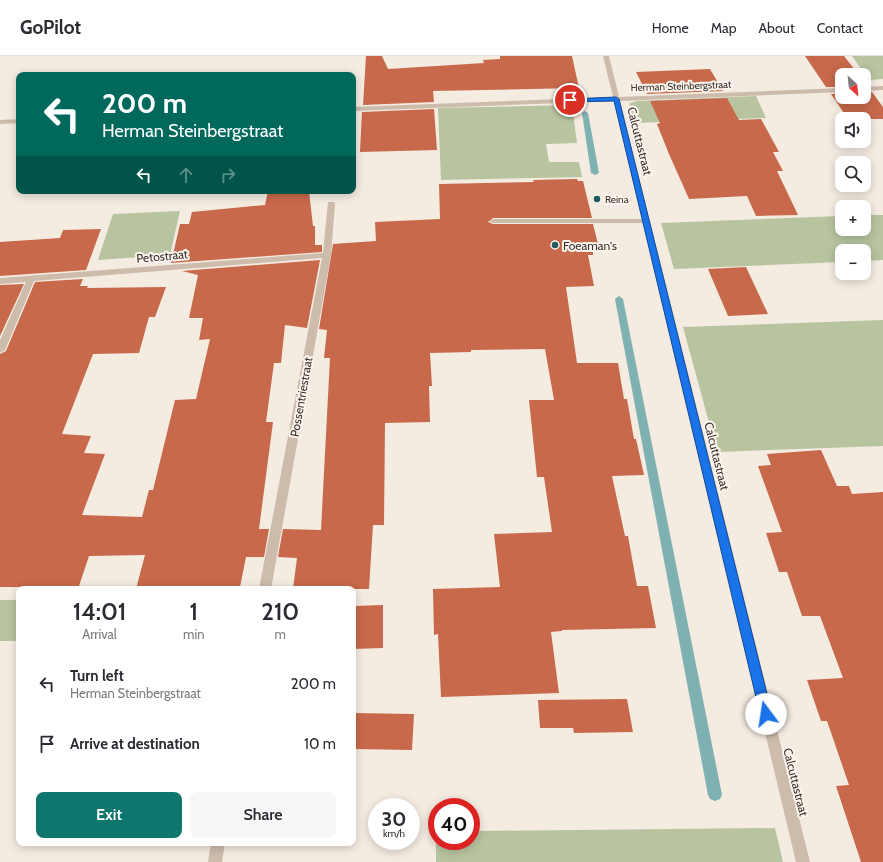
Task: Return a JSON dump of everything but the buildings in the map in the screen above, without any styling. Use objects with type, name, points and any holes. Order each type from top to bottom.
[{"type":"street","name":"Calcuttastraat","points":[[606,56],[803,862]]},
{"type":"street","points":[[871,89],[883,88]]},
{"type":"street","name":"Herman Steinbergstraat","points":[[356,108],[835,90]]},
{"type":"street","points":[[0,122],[16,121]]},
{"type":"street","name":"Possentriestraat","points":[[266,586],[327,255],[331,204]]},
{"type":"street","points":[[493,221],[646,221]]},
{"type":"street","name":"Petostraat","points":[[0,281],[327,255]]},
{"type":"street","points":[[0,350],[30,279]]},
{"type":"street","points":[[215,862],[218,846]]},
{"type":"green space","points":[[852,56],[883,56],[883,79],[871,80],[871,68],[860,68]]},
{"type":"green space","points":[[756,96],[766,118],[635,123],[630,116],[629,111],[630,103],[637,101]]},
{"type":"green space","points":[[572,105],[577,143],[546,144],[549,162],[579,162],[582,177],[441,180],[438,108]]},
{"type":"green space","points":[[180,211],[170,255],[98,260],[113,214]]},
{"type":"green space","points":[[871,215],[883,215],[883,260],[871,261],[871,244],[835,244],[835,262],[674,269],[661,223],[835,216],[835,236],[871,236]]},
{"type":"green space","points":[[883,320],[883,446],[717,452],[683,327]]},
{"type":"green space","points":[[0,600],[16,600],[16,641],[0,641]]},
{"type":"green space","points":[[775,828],[783,862],[436,862],[436,850],[480,850],[480,831]]},
{"type":"waterway","points":[[585,113],[595,173]]},
{"type":"waterway","points":[[619,299],[715,795]]},
{"type":"place","name":"Reina","points":[[597,199]]},
{"type":"place","name":"Foeaman's","points":[[555,245]]},
{"type":"route","points":[[570,100],[616,99],[766,714]]}]
